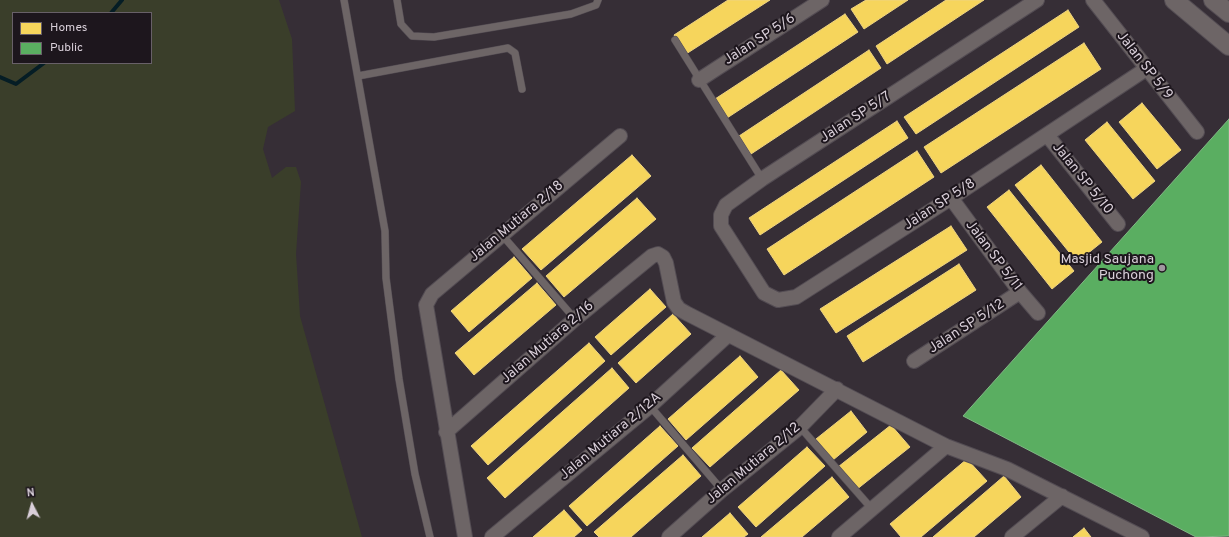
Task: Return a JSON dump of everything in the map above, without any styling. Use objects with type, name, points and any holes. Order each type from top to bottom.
[{"type":"street","name":"Jalan SP 5/6","points":[[698,80],[822,0]]},
{"type":"street","name":"Jalan SP 5/7","points":[[741,257],[721,226],[721,215],[726,205],[762,179],[1037,0]]},
{"type":"street","name":"Jalan SP 5/9","points":[[1093,0],[1197,132]]},
{"type":"street","points":[[1174,0],[1229,46]]},
{"type":"street","points":[[1213,0],[1229,13]]},
{"type":"street","name":"Jalan SP 5/8","points":[[741,257],[764,293],[778,300],[796,296],[951,198],[1146,69]]},
{"type":"street","name":"Jalan SP 5/10","points":[[1047,135],[1118,224]]},
{"type":"street","name":"Jalan Mutiara 2/18","points":[[446,432],[426,316],[426,305],[432,294],[620,136]]},
{"type":"street","name":"Jalan SP 5/11","points":[[951,198],[1020,292],[1038,313]]},
{"type":"street","name":"Jalan Mutiara 2/16","points":[[446,432],[575,319],[652,256],[658,254],[663,257],[674,302],[679,309],[728,335]]},
{"type":"street","name":"Jalan SP 5/12","points":[[914,361],[1020,292]]},
{"type":"street","points":[[728,335],[946,446],[1007,469],[1142,537]]},
{"type":"street","name":"Jalan Mutiara 2/12A","points":[[492,537],[650,406],[728,335]]},
{"type":"street","name":"Jalan Mutiara 2/12","points":[[668,537],[722,490],[800,426],[837,390]]},
{"type":"street","points":[[446,432],[464,537]]},
{"type":"street","points":[[839,537],[946,446]]},
{"type":"street","points":[[1012,537],[1062,496]]},
{"type":"lane","points":[[344,0],[385,231],[386,278],[399,379],[415,474],[430,537]]},
{"type":"lane","points":[[397,0],[401,24],[412,36],[434,37],[571,14],[596,5],[598,0]]},
{"type":"lane","points":[[675,40],[698,80],[762,179]]},
{"type":"lane","points":[[358,76],[508,48],[515,53],[522,89]]},
{"type":"lane","points":[[502,235],[575,319]]},
{"type":"lane","points":[[650,406],[722,490]]},
{"type":"lane","points":[[800,426],[872,509]]},
{"type":"green space","points":[[0,0],[279,0],[292,39],[295,111],[268,127],[263,149],[272,178],[286,167],[296,167],[301,182],[296,254],[300,316],[362,537],[0,537]]},
{"type":"building: Homes","points":[[728,0],[770,0],[686,54],[674,35]]},
{"type":"building: Homes","points":[[866,0],[908,0],[864,29],[851,9]]},
{"type":"building: Homes","points":[[946,0],[984,0],[887,64],[876,46]]},
{"type":"building: Homes","points":[[1068,10],[1079,27],[916,134],[904,117]]},
{"type":"building: Homes","points":[[845,14],[858,32],[727,118],[715,99]]},
{"type":"building: Homes","points":[[1084,43],[1101,69],[941,173],[924,147]]},
{"type":"building: Homes","points":[[869,50],[881,68],[751,154],[739,136]]},
{"type":"building: Homes","points":[[1142,103],[1181,150],[1157,169],[1119,122]]},
{"type":"building: Homes","points":[[897,121],[908,138],[760,235],[749,218]]},
{"type":"building: Homes","points":[[1107,122],[1155,181],[1133,199],[1085,140]]},
{"type":"building: Homes","points":[[917,151],[934,177],[784,275],[767,249]]},
{"type":"building: Homes","points":[[632,155],[651,176],[541,270],[522,249]]},
{"type":"building: Homes","points":[[1041,165],[1102,242],[1077,262],[1015,185]]},
{"type":"building: Homes","points":[[1009,190],[1074,271],[1052,289],[987,207]]},
{"type":"building: Homes","points":[[637,198],[656,219],[564,297],[546,276]]},
{"type":"building: Homes","points":[[951,226],[967,250],[836,333],[820,309]]},
{"type":"building: Homes","points":[[514,257],[532,278],[469,332],[451,311]]},
{"type":"building: Homes","points":[[959,264],[976,290],[863,362],[847,336]]},
{"type":"building: Homes","points":[[537,283],[556,305],[474,375],[455,353]]},
{"type":"building: Homes","points":[[650,289],[666,307],[611,355],[595,337]]},
{"type":"building: Homes","points":[[673,314],[691,334],[636,383],[618,363]]},
{"type":"building: Homes","points":[[589,343],[605,361],[488,465],[471,446]]},
{"type":"building: Homes","points":[[740,356],[758,377],[686,440],[668,419]]},
{"type":"building: Homes","points":[[612,368],[629,388],[505,498],[487,478]]},
{"type":"building: Homes","points":[[781,370],[799,390],[710,467],[692,448]]},
{"type":"building: Homes","points":[[851,411],[867,432],[833,460],[816,439]]},
{"type":"building: Homes","points":[[891,425],[910,447],[856,490],[838,467]]},
{"type":"building: Homes","points":[[660,426],[678,446],[587,526],[569,506]]},
{"type":"building: Homes","points":[[807,447],[825,466],[756,527],[738,507]]},
{"type":"building: Homes","points":[[683,455],[701,476],[631,537],[599,537],[594,532]]},
{"type":"building: Homes","points":[[967,459],[987,481],[921,537],[901,537],[890,524]]},
{"type":"building: Homes","points":[[1004,476],[1021,497],[974,537],[933,537]]},
{"type":"building: Homes","points":[[832,477],[849,497],[802,537],[761,537]]},
{"type":"building: Homes","points":[[564,510],[582,530],[574,537],[533,537]]},
{"type":"building: Homes","points":[[730,513],[748,534],[744,537],[702,537]]},
{"type":"building: Homes","points":[[1084,528],[1091,537],[1073,537]]},
{"type":"building: Public","name":"Masjid Saujana Puchong","points":[[1229,119],[1229,536],[1196,537],[963,416]]},
{"type":"waterway","points":[[112,12],[122,0]]},
{"type":"waterway","points":[[0,77],[16,84],[43,64]]},
{"type":"place","name":"Masjid Saujana Puchong","points":[[1162,268]]}]
